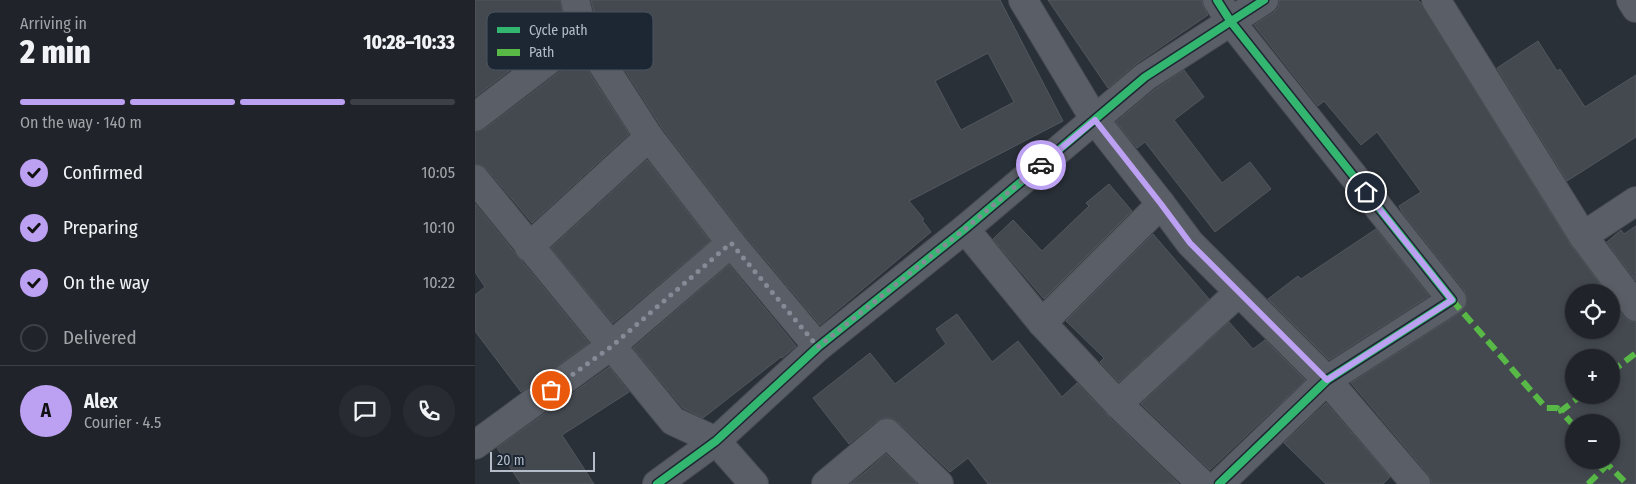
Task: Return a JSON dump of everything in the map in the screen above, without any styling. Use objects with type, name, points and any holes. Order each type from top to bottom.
[{"type":"street","points":[[1023,0],[1095,120],[1190,243],[1327,380],[1416,484]]},
{"type":"street","points":[[657,484],[716,441],[818,347],[965,229],[1224,11],[1264,0]]},
{"type":"street","points":[[1436,0],[1583,236],[1636,307]]},
{"type":"street","points":[[1631,0],[1636,8]]},
{"type":"street","points":[[1219,484],[1327,380],[1452,300],[1224,11]]},
{"type":"street","points":[[475,117],[536,70]]},
{"type":"street","points":[[606,70],[649,137],[731,243],[818,347]]},
{"type":"street","points":[[529,247],[649,137]]},
{"type":"street","points":[[475,179],[673,421],[716,441],[754,484]]},
{"type":"street","points":[[1583,236],[1636,201]]},
{"type":"street","points":[[1042,323],[1161,204]]},
{"type":"street","points":[[965,229],[1042,323],[1118,404],[1202,484]]},
{"type":"street","points":[[475,445],[612,346],[731,243]]},
{"type":"street","points":[[1118,404],[1239,292]]},
{"type":"street","points":[[827,484],[887,433],[939,484]]},
{"type":"building","points":[[475,0],[560,0],[562,12],[487,12],[487,70],[510,70],[475,97]]},
{"type":"building","points":[[591,0],[1000,0],[1063,121],[909,201],[924,219],[922,220],[931,232],[820,325],[743,233],[662,128],[625,70],[653,70],[653,12],[594,12]],"holes":[[[988,53],[1014,102],[961,130],[935,81]]]},
{"type":"building","points":[[1048,0],[1201,0],[1208,15],[1136,64],[1108,88]]},
{"type":"building","points":[[1279,0],[1418,0],[1421,3],[1570,244],[1600,284],[1565,284],[1565,339],[1620,339],[1620,312],[1629,321],[1636,322],[1636,484],[1432,484],[1428,474],[1351,383],[1460,313],[1466,306],[1467,298],[1464,290],[1402,212],[1399,206],[1421,192],[1377,132],[1361,145],[1324,101],[1318,106],[1254,25],[1278,8]]},
{"type":"building","points":[[1538,41],[1557,71],[1560,69],[1585,107],[1636,75],[1636,137],[1567,181],[1497,68]]},
{"type":"building","points":[[562,70],[587,70],[629,134],[532,223],[487,169],[475,164],[475,132],[485,129]]},
{"type":"building","points":[[1184,70],[1204,97],[1174,120],[1222,183],[1250,162],[1271,189],[1215,232],[1145,142],[1137,148],[1116,122],[1154,90]]},
{"type":"building","points":[[647,160],[710,241],[613,323],[551,248]]},
{"type":"building","points":[[1109,184],[1132,211],[1044,299],[993,239],[1013,220],[1042,251],[1089,206],[1086,203]]},
{"type":"building","points":[[475,204],[589,343],[521,392],[475,331],[475,295],[485,287],[475,272]]},
{"type":"building","points":[[1636,226],[1636,281],[1607,242],[1621,230],[1624,234]]},
{"type":"building","points":[[1376,229],[1429,296],[1329,360],[1268,299],[1298,276],[1301,279]]},
{"type":"building","points":[[1153,234],[1209,299],[1119,382],[1100,362],[1104,358],[1066,321]]},
{"type":"building","points":[[729,265],[796,346],[703,418],[683,408],[633,348]]},
{"type":"building","points":[[957,314],[992,362],[1018,341],[1062,397],[1077,383],[1107,415],[1179,484],[988,484],[968,458],[950,472],[898,422],[891,418],[877,421],[849,444],[813,398],[870,353],[895,384],[946,344],[936,329]]},
{"type":"building","points":[[1229,322],[1253,349],[1265,340],[1305,380],[1210,470],[1141,404]]},
{"type":"building","points":[[609,367],[629,392],[562,435],[594,484],[521,484],[497,448]]},
{"type":"building","points":[[1326,403],[1390,477],[1383,484],[1326,484],[1284,443]]},
{"type":"building","points":[[886,454],[917,484],[850,484],[869,469]]},
{"type":"marked path","points":[[1452,300],[1546,408],[1557,408],[1561,411]]},
{"type":"marked path","points":[[1620,365],[1636,353]]},
{"type":"marked path","points":[[1565,416],[1561,411],[1570,404]]},
{"type":"marked path","points":[[1588,484],[1603,469]]},
{"type":"marked path","points":[[1612,469],[1627,484]]},
{"type":"cycle path","points":[[1217,0],[1231,22],[1452,300],[1327,380],[1219,484]]},
{"type":"cycle path","points":[[657,484],[716,441],[818,347],[965,229],[1145,77],[1264,0]]},
{"type":"way so far","points":[[551,390],[612,346],[731,243],[818,347],[965,229],[1041,165]]},
{"type":"route","points":[[1041,165],[1095,120],[1190,243],[1327,380],[1452,300],[1366,192]]}]
